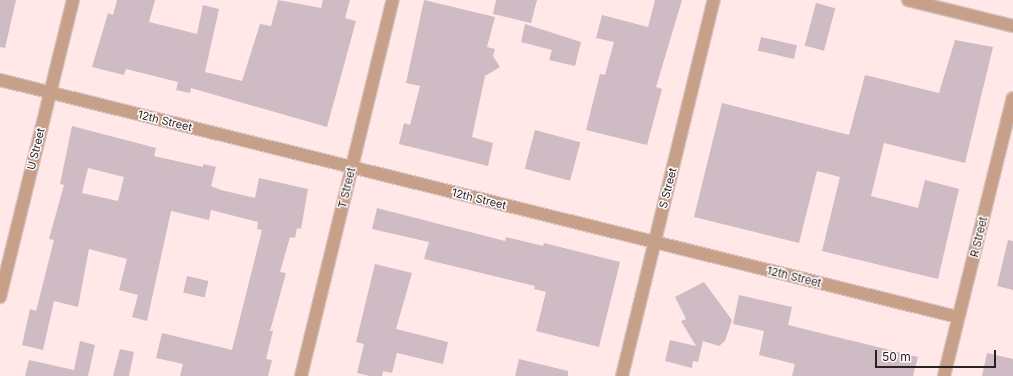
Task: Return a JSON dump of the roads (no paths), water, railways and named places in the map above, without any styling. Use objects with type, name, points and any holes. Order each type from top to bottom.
[{"type":"street","name":"U Street","points":[[0,297],[73,0]]},
{"type":"street","name":"T Street","points":[[301,376],[393,0]]},
{"type":"street","name":"S Street","points":[[622,376],[714,0]]},
{"type":"street","points":[[908,0],[1013,26]]},
{"type":"street","name":"12th Street","points":[[0,80],[958,317]]},
{"type":"street","name":"R Street","points":[[944,376],[1013,98]]}]
